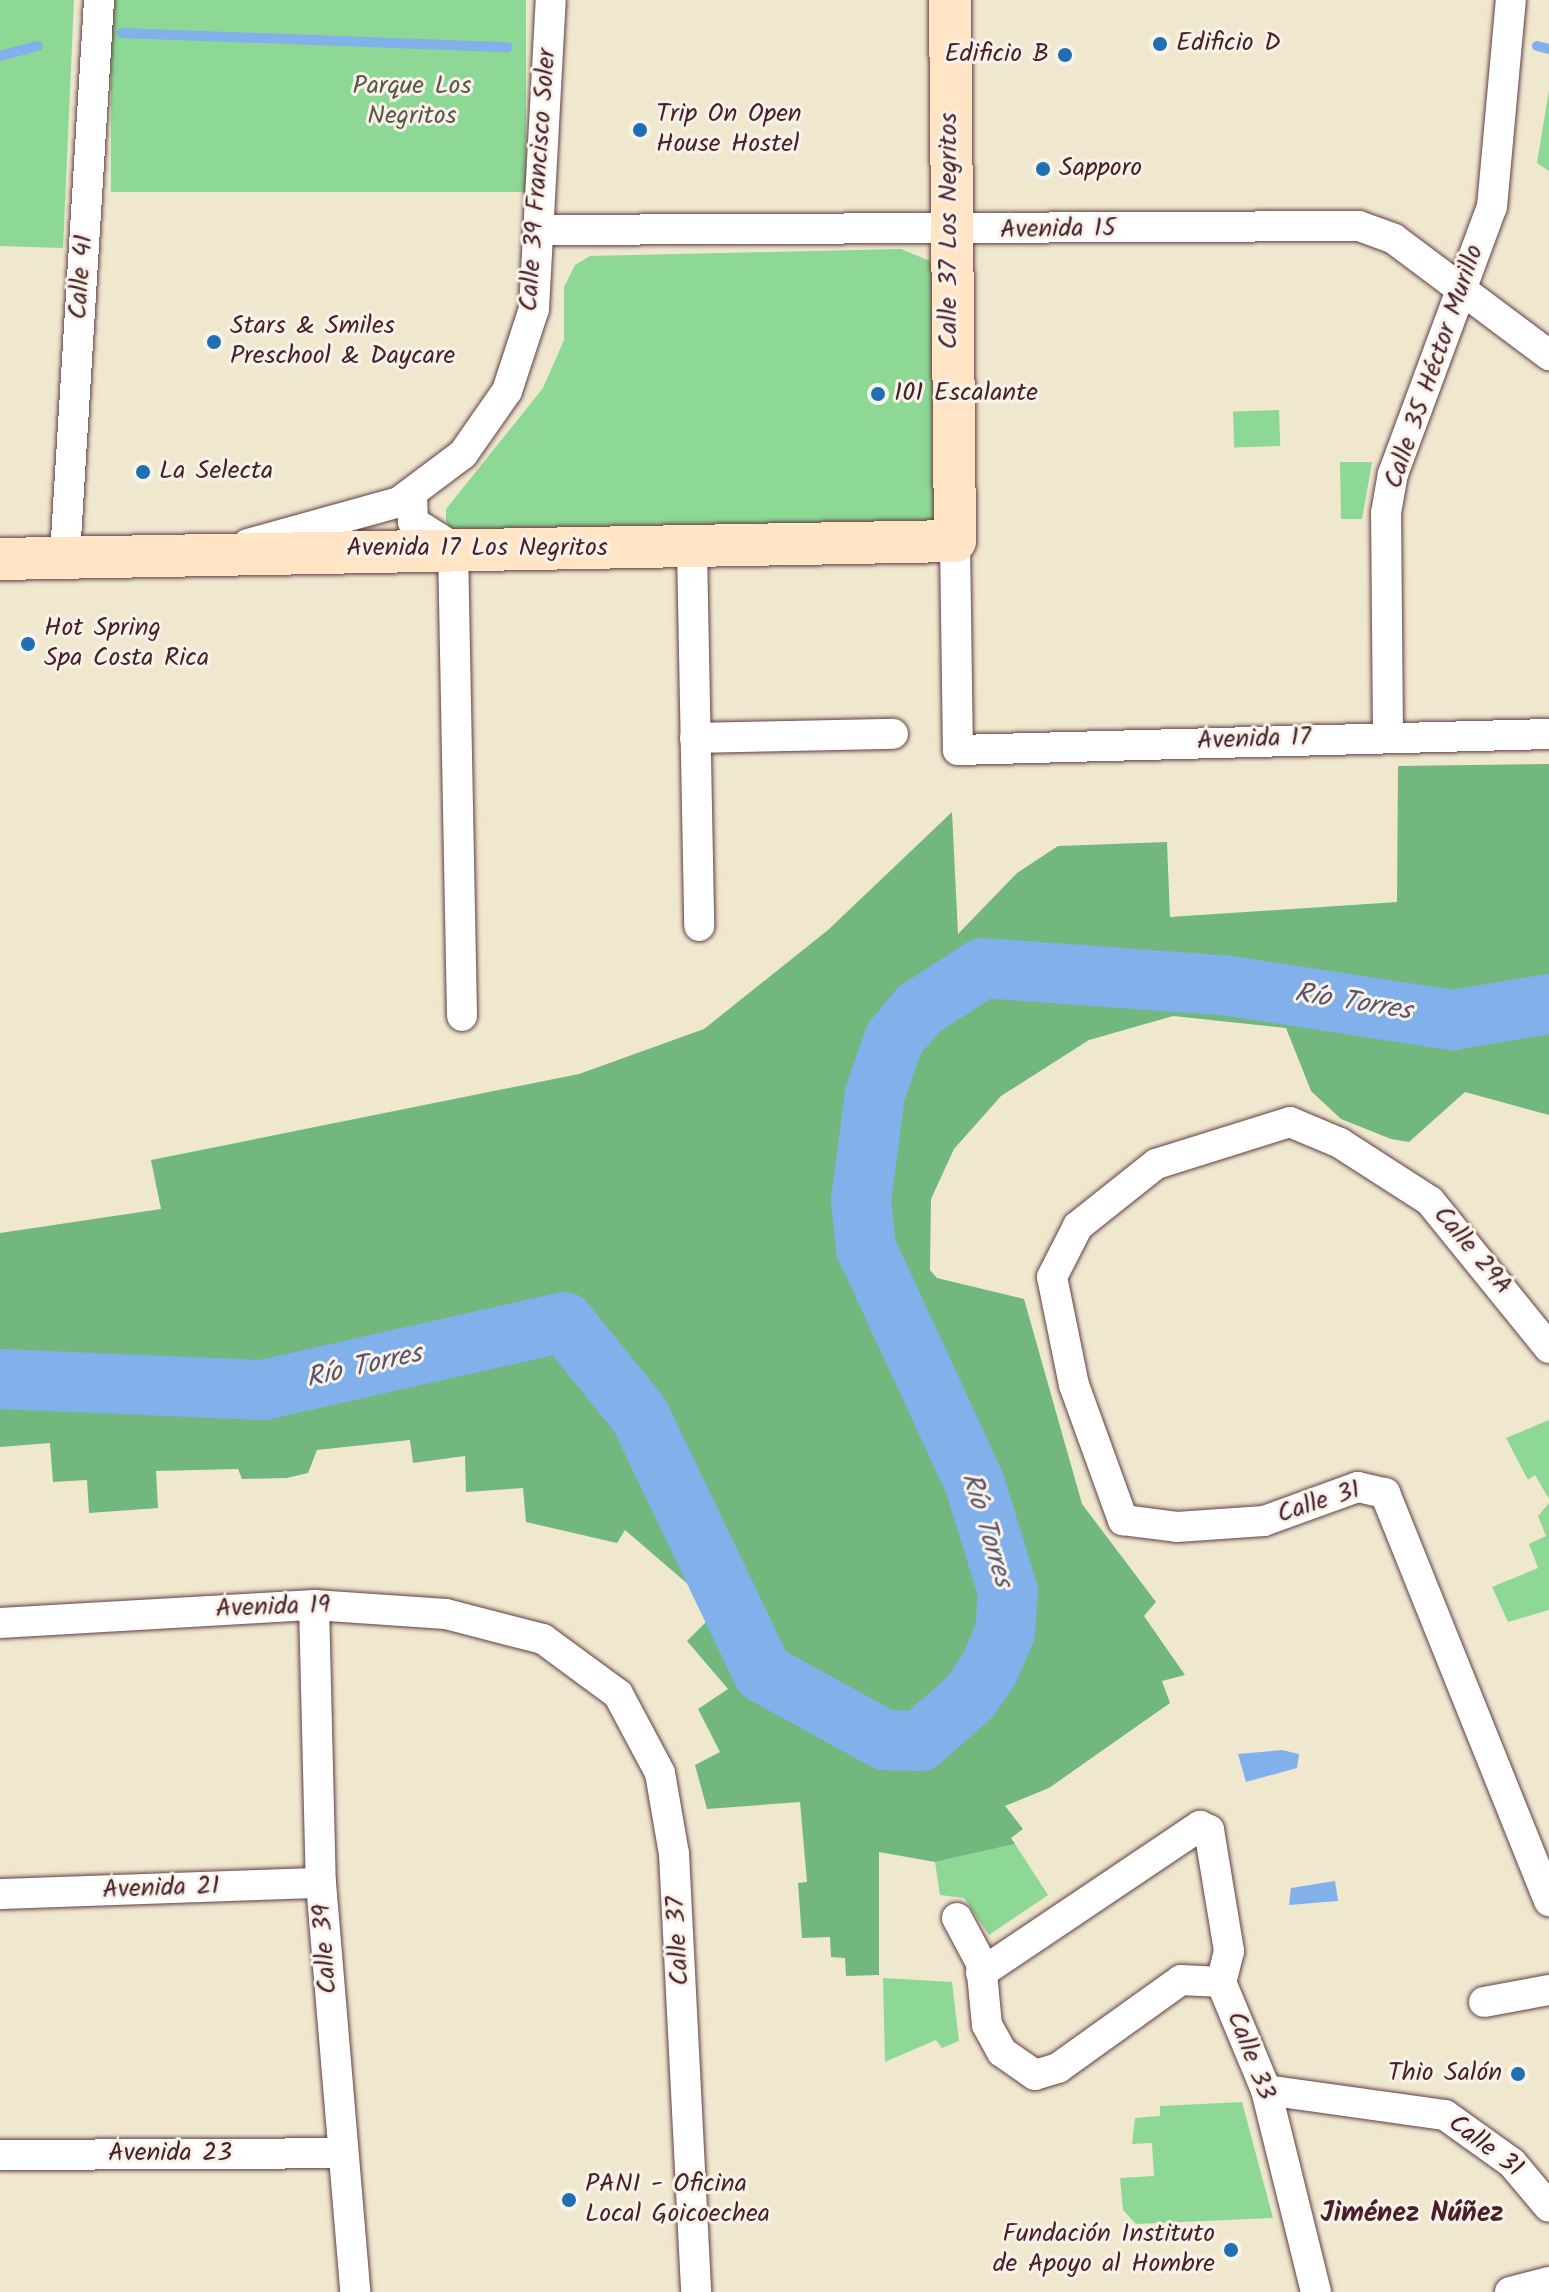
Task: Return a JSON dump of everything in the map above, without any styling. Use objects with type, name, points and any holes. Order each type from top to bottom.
[{"type":"street","name":"Calle 41","points":[[65,555],[99,0]]},
{"type":"street","name":"Calle 39 Francisco Soler","points":[[215,553],[412,495],[463,454],[507,391],[534,309],[551,0]]},
{"type":"street","name":"Calle 37 Los Negritos","points":[[950,0],[949,232],[958,750]]},
{"type":"street","name":"Calle 35 Héctor Murillo","points":[[1388,736],[1388,500],[1500,173],[1511,0]]},
{"type":"street","name":"Avenida 15","points":[[540,230],[949,232],[1359,226],[1394,239],[1463,287],[1549,355]]},
{"type":"street","points":[[412,495],[413,522],[453,547],[462,1016]]},
{"type":"street","name":"Avenida 17 Los Negritos","points":[[0,559],[453,547],[692,548],[955,541]]},
{"type":"street","points":[[692,548],[699,926]]},
{"type":"street","points":[[695,738],[893,734]]},
{"type":"street","name":"Avenida 17","points":[[958,750],[1549,734]]},
{"type":"street","name":"Calle 29A","points":[[1058,1318],[1052,1277],[1061,1249],[1078,1226],[1156,1164],[1290,1122],[1340,1143],[1451,1221],[1549,1348]]},
{"type":"street","name":"Calle 31","points":[[1058,1318],[1094,1451],[1123,1520],[1223,1526],[1277,1518],[1358,1487],[1385,1493],[1549,1901]]},
{"type":"street","name":"Avenida 19","points":[[0,1623],[314,1605],[446,1614],[543,1639]]},
{"type":"street","name":"Calle 39","points":[[314,1605],[321,1883],[341,2153],[355,2292]]},
{"type":"street","name":"Calle 37","points":[[543,1639],[618,1694],[660,1773],[674,1854],[696,2292]]},
{"type":"street","name":"Calle 33","points":[[981,1973],[1200,1826],[1209,1830],[1229,1951],[1221,1982],[1266,2090],[1316,2292]]},
{"type":"street","name":"Avenida 21","points":[[0,1894],[321,1883]]},
{"type":"street","points":[[957,1918],[981,1973],[987,2025],[1002,2052],[1035,2075],[1058,2068],[1181,1980],[1221,1982]]},
{"type":"street","points":[[1484,2002],[1549,1990]]},
{"type":"street","name":"Calle 31","points":[[1266,2090],[1445,2115],[1512,2163],[1549,2207]]},
{"type":"street","name":"Avenida 23","points":[[0,2155],[341,2153]]},
{"type":"street","points":[[1510,2292],[1549,2282]]},
{"type":"green space","points":[[0,0],[74,0],[63,248],[0,246]]},
{"type":"green space","name":"Parque Los Negritos","points":[[111,0],[526,0],[526,192],[111,192]]},
{"type":"green space","points":[[1549,90],[1549,171],[1537,163]]},
{"type":"green space","points":[[901,249],[930,261],[934,274],[938,524],[452,531],[446,522],[446,509],[543,388],[564,340],[564,287],[575,265],[590,256]]},
{"type":"green space","points":[[1279,410],[1280,446],[1234,448],[1233,412]]},
{"type":"green space","points":[[1340,462],[1372,462],[1362,519],[1341,519]]},
{"type":"green space","points":[[1549,764],[1549,1115],[1465,1092],[1409,1142],[1391,1139],[1341,1119],[1311,1091],[1286,1028],[1173,1016],[1089,1040],[1001,1096],[954,1149],[931,1199],[930,1270],[937,1278],[1024,1299],[1082,1504],[1156,1602],[1144,1616],[1185,1675],[1162,1681],[1170,1703],[1049,1788],[1005,1806],[1023,1829],[1011,1838],[1015,1844],[935,1862],[879,1852],[879,1975],[846,1976],[845,1958],[831,1957],[830,1937],[802,1938],[798,1883],[807,1882],[800,1802],[707,1809],[695,1765],[720,1752],[698,1709],[728,1689],[687,1641],[718,1610],[625,1530],[617,1543],[526,1522],[523,1488],[466,1492],[465,1456],[413,1463],[410,1440],[317,1450],[308,1473],[287,1478],[242,1479],[238,1469],[156,1471],[158,1508],[89,1513],[87,1480],[53,1482],[50,1443],[0,1447],[0,1233],[161,1209],[151,1160],[579,1074],[704,1029],[828,930],[952,812],[958,934],[1017,873],[1058,846],[1167,842],[1170,917],[1397,902],[1398,766]]},
{"type":"green space","points":[[1549,1420],[1549,1499],[1535,1475],[1528,1480],[1506,1438]]},
{"type":"green space","points":[[1549,1503],[1549,1610],[1508,1622],[1492,1587],[1538,1568],[1529,1544],[1546,1536],[1538,1516]]},
{"type":"green space","points":[[1015,1844],[1048,1895],[989,1935],[964,1898],[940,1895],[935,1862]]},
{"type":"green space","points":[[883,1978],[952,1982],[959,2041],[942,2048],[936,2040],[885,2062]]},
{"type":"green space","points":[[1242,2102],[1273,2218],[1136,2224],[1123,2210],[1120,2178],[1154,2176],[1152,2143],[1132,2144],[1135,2118],[1160,2116],[1160,2106]]},
{"type":"water","points":[[1282,1750],[1299,1754],[1297,1768],[1246,1782],[1238,1754]]},
{"type":"water","points":[[1335,1881],[1338,1901],[1289,1905],[1291,1888]]},
{"type":"waterway","points":[[122,33],[508,47]]},
{"type":"waterway","points":[[0,56],[38,46]]},
{"type":"waterway","points":[[1537,46],[1549,49]]},
{"type":"waterway","name":"Río Torres","points":[[0,1379],[263,1390],[564,1322],[639,1414],[763,1673],[885,1740],[920,1741],[969,1698],[989,1669],[1005,1632],[1008,1592],[975,1484],[866,1248],[861,1200],[875,1094],[894,1039],[918,1010],[983,968],[1223,985],[1453,1020],[1549,1004]]},
{"type":"place","name":"Edificio D","points":[[1160,44]]},
{"type":"place","name":"Edificio B","points":[[1065,55]]},
{"type":"place","name":"Trip On Open House Hostel","points":[[640,130]]},
{"type":"place","name":"Sapporo","points":[[1043,169]]},
{"type":"place","name":"Stars & Smiles Preschool & Daycare","points":[[214,342]]},
{"type":"place","name":"101 Escalante","points":[[878,394]]},
{"type":"place","name":"La Selecta","points":[[143,472]]},
{"type":"place","name":"Hot Spring Spa Costa Rica","points":[[28,644]]},
{"type":"place","name":"Thio Salón","points":[[1518,2074]]},
{"type":"place","name":"PANI - Oficina Local Goicoechea","points":[[569,2200]]},
{"type":"place","name":"Fundación Instituto de Apoyo al Hombre","points":[[1231,2250]]},
{"type":"district","name":"Jiménez Núñez","points":[[1412,2214]]}]
